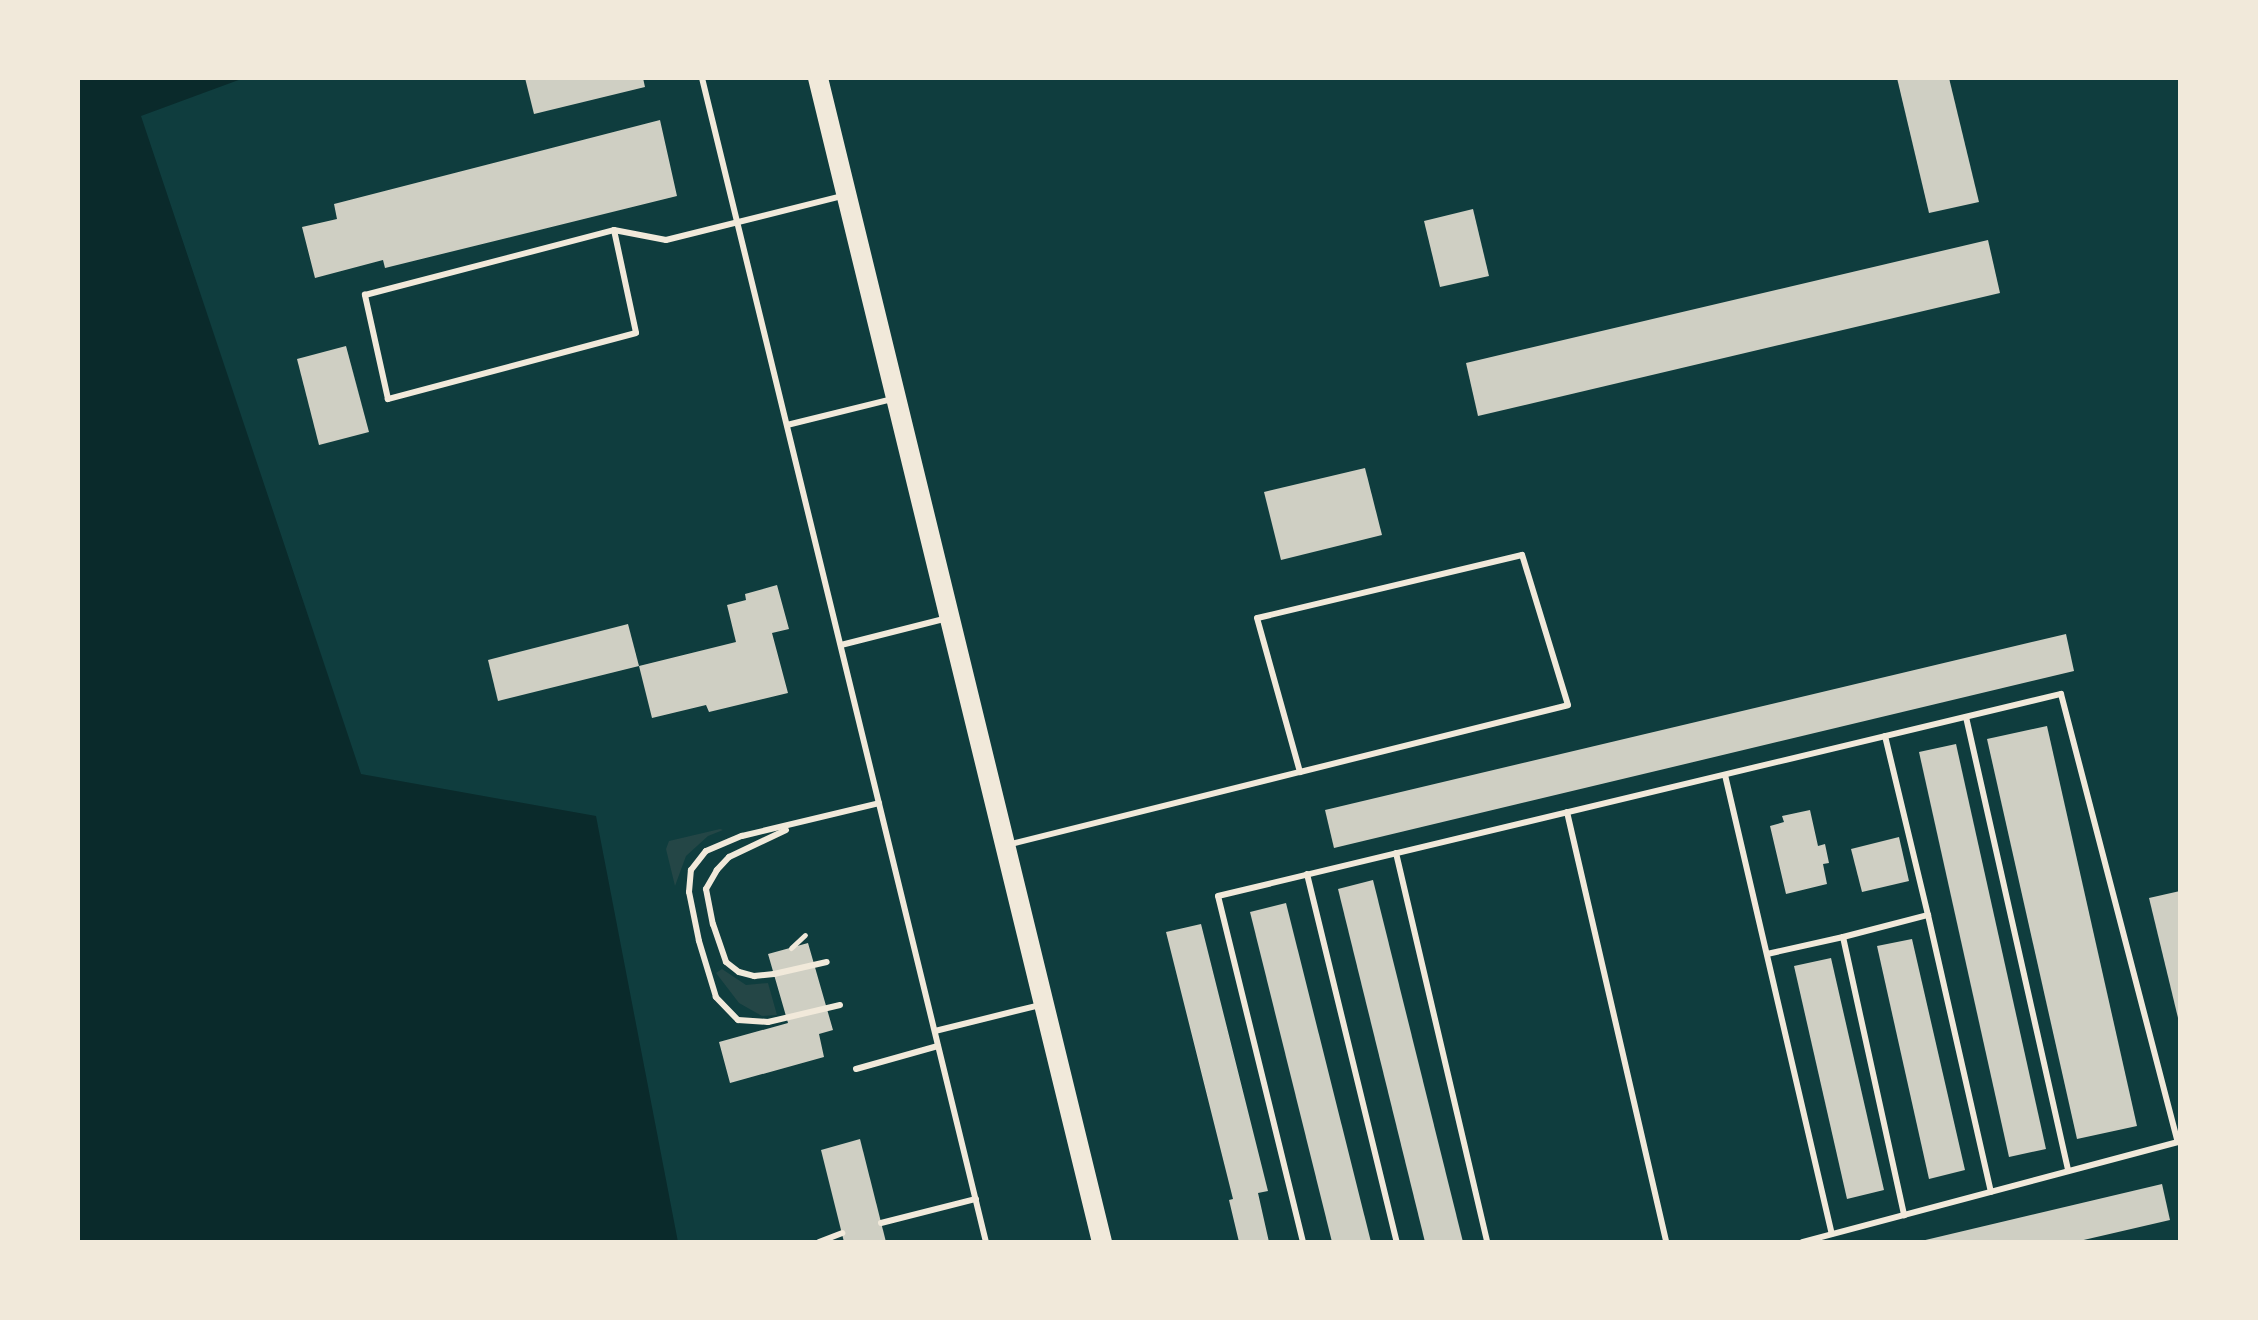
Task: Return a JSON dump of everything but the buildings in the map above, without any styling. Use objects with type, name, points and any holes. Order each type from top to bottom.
[{"type":"main road","points":[[818,78],[1102,1242]]},
{"type":"lane","points":[[702,78],[986,1242]]},
{"type":"lane","points":[[614,230],[636,333],[388,399],[365,295],[614,230],[666,240],[846,195]]},
{"type":"lane","points":[[787,425],[896,398]]},
{"type":"lane","points":[[1004,845],[1300,772],[1568,705],[1522,555],[1257,618],[1300,772]]},
{"type":"lane","points":[[841,645],[951,618]]},
{"type":"lane","points":[[1303,1242],[1218,896],[2061,694],[2178,1142],[1802,1242]]},
{"type":"lane","points":[[1966,717],[2068,1171]]},
{"type":"lane","points":[[1885,736],[1991,1192]]},
{"type":"lane","points":[[1725,775],[1832,1234]]},
{"type":"lane","points":[[840,1005],[768,1022],[738,1020],[716,997],[699,941],[689,892],[691,870],[706,851],[742,836],[879,803]]},
{"type":"lane","points":[[1567,812],[1666,1242]]},
{"type":"lane","points":[[796,825],[729,857],[717,870],[706,889],[713,924],[726,962],[739,972],[754,976],[774,974],[827,962]]},
{"type":"lane","points":[[1396,853],[1487,1242]]},
{"type":"lane","points":[[1307,874],[1397,1242]]},
{"type":"lane","points":[[1767,954],[1928,915]]},
{"type":"lane","points":[[1843,937],[1904,1215]]},
{"type":"lane","points":[[935,1031],[1044,1004]]},
{"type":"lane","points":[[856,1069],[938,1046]]},
{"type":"lane","points":[[881,1223],[976,1199]]},
{"type":"lane","points":[[819,1242],[842,1233]]},
{"type":"path","points":[[788,950],[805,935]]},
{"type":"shaded area","points":[[78,78],[244,78],[141,116],[361,774],[596,816],[678,1242],[78,1242]]},
{"type":"shaded area","points":[[723,830],[708,836],[686,856],[675,886],[666,849],[669,841]]},
{"type":"shaded area","points":[[722,969],[746,985],[768,983],[777,1015],[762,1016],[739,1003],[716,973]]}]
